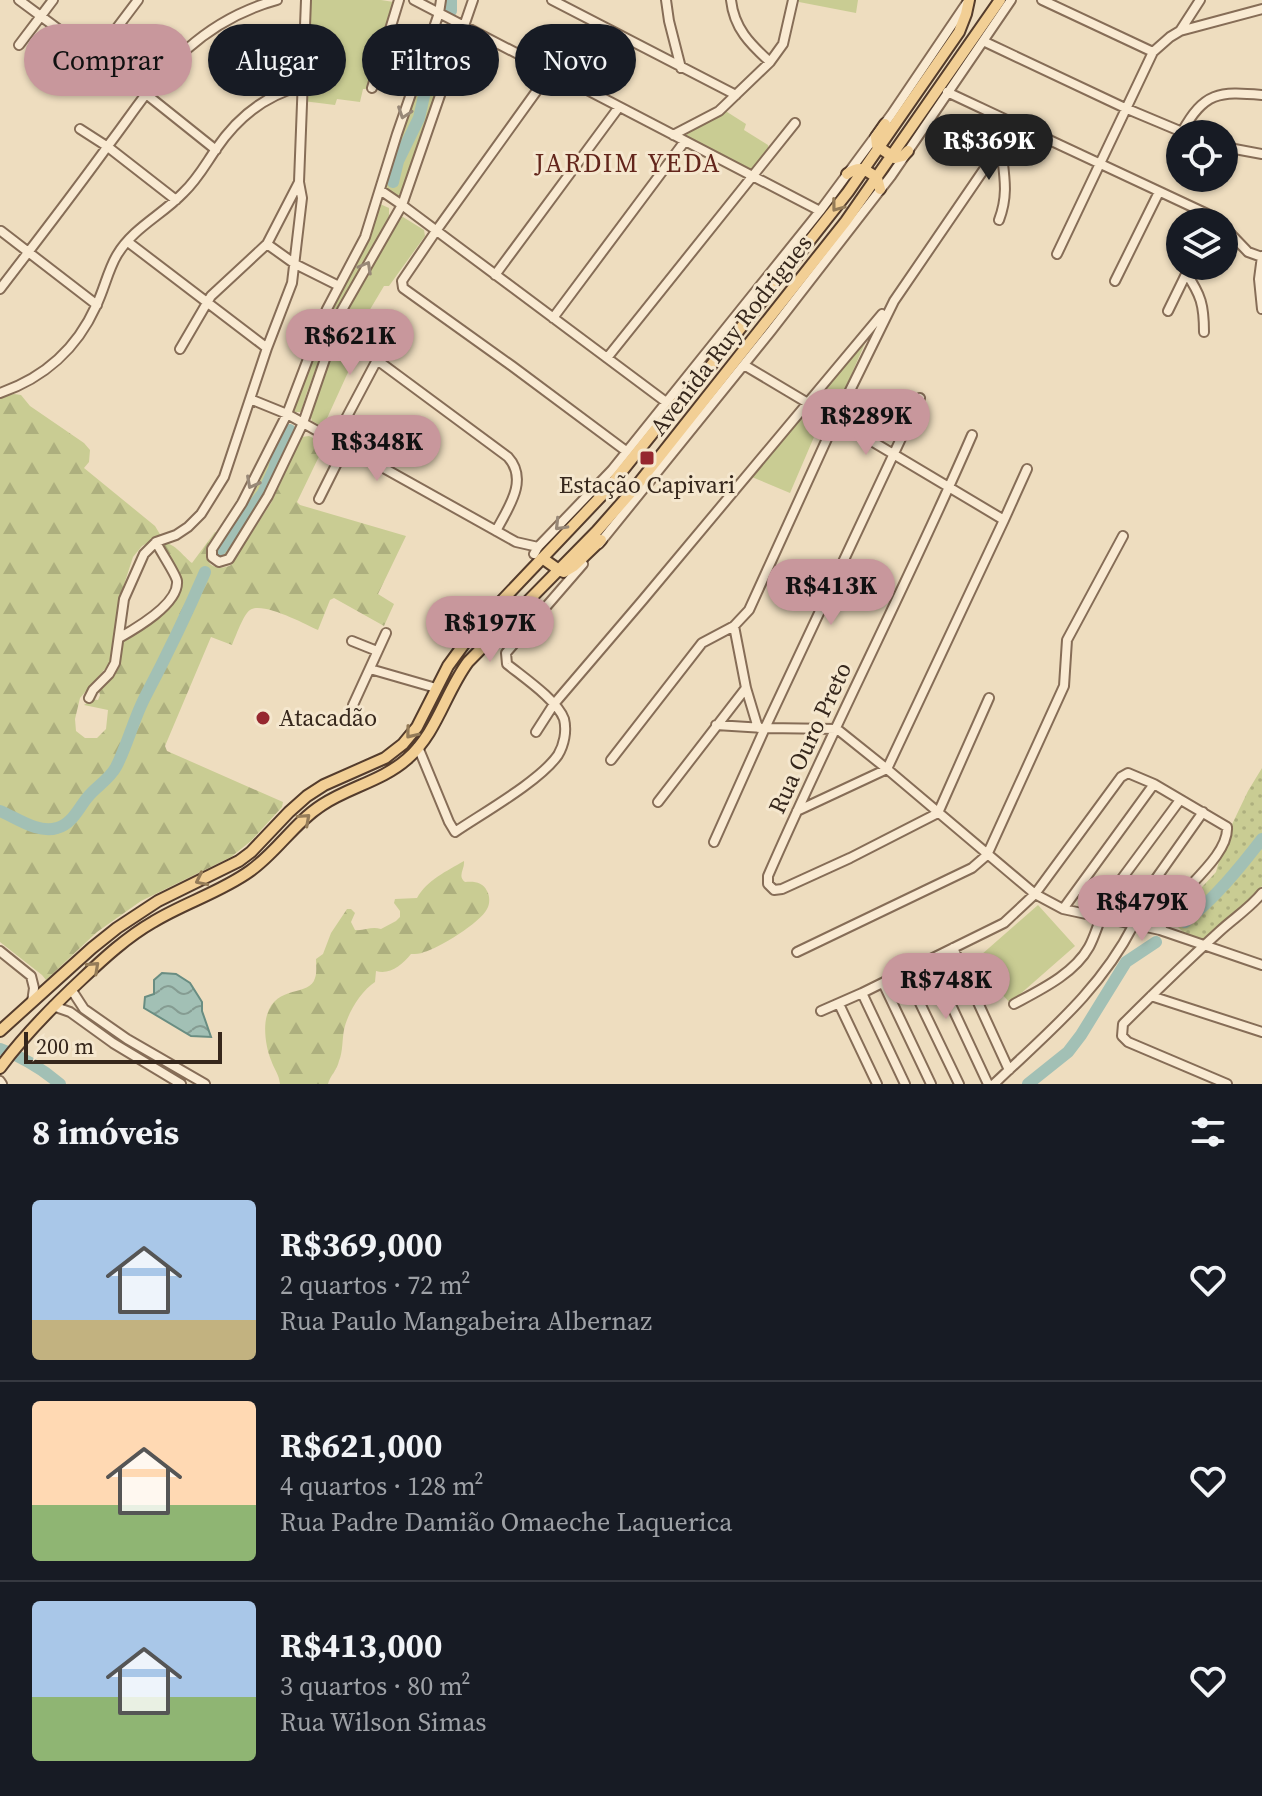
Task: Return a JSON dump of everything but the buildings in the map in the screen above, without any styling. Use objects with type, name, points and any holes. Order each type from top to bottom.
[{"type":"main road","name":"Avenida Ruy Rodrigues","points":[[0,1031],[130,918],[239,861],[307,796],[395,751],[417,727],[453,657],[465,641],[538,553],[606,491],[824,224],[959,32],[969,0]]},
{"type":"main road","name":"Avenida Ruy Rodrigues","points":[[0,1068],[19,1042],[53,1006],[139,930],[247,874],[315,809],[386,774],[408,758],[433,727],[461,672],[476,653],[634,489],[879,183],[891,157],[1000,0]]},
{"type":"main road","points":[[885,124],[876,139],[879,148],[891,157],[900,157],[908,151]]},
{"type":"main road","points":[[847,174],[857,168],[864,169],[879,183]]},
{"type":"main road","points":[[538,553],[564,572],[601,540]]},
{"type":"street","points":[[19,0],[52,24]]},
{"type":"street","points":[[19,45],[53,0]]},
{"type":"street","points":[[120,24],[138,0]]},
{"type":"street","points":[[242,0],[242,13]]},
{"type":"street","points":[[192,45],[226,21],[277,0]]},
{"type":"street","points":[[305,24],[306,0]]},
{"type":"street","points":[[392,24],[399,0]]},
{"type":"street","points":[[441,0],[365,237],[327,309],[287,414],[242,503],[212,549],[212,557],[219,562],[229,559],[268,496],[303,423],[342,310],[402,205],[441,96]]},
{"type":"street","points":[[465,24],[473,0]]},
{"type":"street","points":[[552,0],[736,95]]},
{"type":"street","points":[[666,0],[681,68]]},
{"type":"street","points":[[731,0],[732,13],[740,30],[770,62]]},
{"type":"street","points":[[673,135],[719,111],[770,62],[783,44],[793,0]]},
{"type":"street","points":[[250,399],[287,414],[538,553],[595,489],[820,211],[885,124],[969,0]]},
{"type":"street","points":[[418,747],[455,832],[543,772],[559,753],[566,735],[563,718],[554,704],[507,664],[506,653],[744,365],[879,183],[908,151],[1011,0]]},
{"type":"street","points":[[1042,0],[1153,52]]},
{"type":"street","points":[[1180,31],[1200,0]]},
{"type":"street","points":[[415,1],[460,24]]},
{"type":"street","points":[[1057,254],[1153,52],[1180,31],[1262,9]]},
{"type":"street","points":[[983,41],[1166,125]]},
{"type":"street","points":[[947,92],[1190,208]]},
{"type":"street","points":[[1189,120],[1193,111],[1210,99],[1234,93],[1262,95]]},
{"type":"street","points":[[0,289],[145,96]]},
{"type":"street","points":[[148,96],[216,150]]},
{"type":"street","points":[[0,393],[20,386],[74,344],[97,305],[117,254],[140,228],[176,200],[202,173],[234,125],[275,96]]},
{"type":"street","points":[[89,698],[115,663],[124,599],[144,554],[156,542],[188,527],[201,514],[224,477],[292,283],[302,198],[299,180],[302,96]]},
{"type":"street","points":[[533,96],[402,281],[403,288],[626,451]]},
{"type":"street","points":[[598,96],[820,211]]},
{"type":"street","points":[[495,275],[619,107]]},
{"type":"street","points":[[607,358],[795,123]]},
{"type":"street","points":[[536,732],[554,704],[894,301],[1015,124]]},
{"type":"street","points":[[80,129],[176,200]]},
{"type":"street","points":[[553,318],[685,141]]},
{"type":"street","points":[[999,220],[1005,204],[1006,188],[1001,147]]},
{"type":"street","points":[[1238,150],[1262,154]]},
{"type":"street","points":[[180,349],[207,302],[267,244],[299,180]]},
{"type":"street","points":[[380,190],[666,402]]},
{"type":"street","points":[[1115,281],[1159,192]]},
{"type":"street","points":[[1,231],[97,305]]},
{"type":"street","points":[[128,242],[267,348]]},
{"type":"street","points":[[1238,242],[1248,252],[1262,257],[1259,279],[1262,309]]},
{"type":"street","points":[[267,244],[295,264],[339,286]]},
{"type":"street","points":[[1168,311],[1183,280]]},
{"type":"street","points":[[1192,280],[1204,308],[1204,332]]},
{"type":"street","points":[[611,760],[702,643],[734,626],[749,610],[894,301]]},
{"type":"street","points":[[334,441],[377,360],[386,333],[386,316]]},
{"type":"street","points":[[377,360],[515,464],[517,490],[496,531]]},
{"type":"street","points":[[744,365],[1004,520]]},
{"type":"street","points":[[714,842],[761,728],[920,398]]},
{"type":"street","name":"Rua Ouro Preto","points":[[938,813],[782,889],[774,890],[768,884],[768,876],[796,811],[972,435]]},
{"type":"street","points":[[319,499],[345,447]]},
{"type":"street","points":[[796,811],[887,769],[1027,469]]},
{"type":"street","points":[[797,952],[972,868],[987,855],[1064,686],[1065,646],[1071,630],[1123,536]]},
{"type":"street","points":[[119,638],[154,617],[176,588],[177,580],[156,542]]},
{"type":"street","points":[[512,616],[541,612]]},
{"type":"street","points":[[734,626],[746,688],[761,728]]},
{"type":"street","points":[[353,705],[386,633]]},
{"type":"street","points":[[352,641],[377,651]]},
{"type":"street","points":[[370,669],[436,688]]},
{"type":"street","points":[[658,802],[746,688]]},
{"type":"street","points":[[938,813],[989,698]]},
{"type":"street","points":[[716,725],[837,729],[1035,894],[1063,909],[1160,930],[1262,965]]},
{"type":"street","points":[[821,1011],[1004,923],[1035,894],[1121,777],[1128,773],[1154,784],[1227,827],[1228,836],[1221,848],[1171,908],[1160,930]]},
{"type":"street","points":[[1063,909],[1154,784]]},
{"type":"street","points":[[1112,892],[1180,800]]},
{"type":"street","points":[[1143,897],[1203,812]]},
{"type":"street","points":[[1081,885],[1143,897],[1171,908]]},
{"type":"street","points":[[1227,1084],[1128,1042],[1121,1030],[1123,1024],[1151,996],[1232,919],[1258,903],[1262,893]]},
{"type":"street","points":[[1014,1004],[1052,983],[1074,965],[1088,949],[1101,918]]},
{"type":"street","points":[[930,960],[991,1084],[1066,1018],[1121,950],[1134,924]]},
{"type":"street","points":[[953,948],[1009,1070]]},
{"type":"street","points":[[0,951],[31,976],[34,988],[32,1003]]},
{"type":"street","points":[[905,972],[959,1084]]},
{"type":"street","points":[[883,983],[931,1084]]},
{"type":"street","points":[[71,989],[84,1009],[205,1084]]},
{"type":"street","points":[[862,993],[905,1084]]},
{"type":"street","points":[[1151,996],[1262,1032]]},
{"type":"street","points":[[839,1004],[877,1084]]},
{"type":"street","points":[[53,1006],[70,1012],[113,1043],[181,1084]]},
{"type":"green space","points":[[307,0],[400,3],[393,24],[362,24],[360,102],[337,99],[335,105],[303,101],[303,96],[346,96],[346,24],[306,24]]},
{"type":"green space","points":[[799,0],[858,0],[856,13]]},
{"type":"green space","points":[[414,96],[435,96],[400,194],[393,196],[384,188]]},
{"type":"green space","points":[[724,110],[746,124],[744,130],[768,145],[769,149],[751,169],[686,137],[688,131]]},
{"type":"green space","points":[[380,204],[389,208],[389,216],[338,312],[301,412],[294,412],[328,313]]},
{"type":"green space","points":[[400,217],[424,230],[425,236],[389,286],[384,286],[353,338],[364,344],[361,349],[343,339],[342,343],[355,357],[323,427],[312,421],[310,414],[343,318],[353,295]]},
{"type":"green space","points":[[869,334],[835,412],[816,400]]},
{"type":"green space","points":[[21,395],[30,406],[84,443],[90,450],[89,462],[84,468],[155,526],[161,536],[142,546],[133,557],[122,591],[111,662],[80,698],[75,719],[76,731],[85,738],[97,738],[106,729],[108,710],[84,705],[92,699],[98,700],[98,688],[123,639],[156,620],[178,590],[161,550],[163,543],[175,547],[192,563],[215,532],[218,533],[208,549],[208,561],[218,567],[231,565],[271,503],[302,437],[309,436],[325,444],[297,502],[300,505],[406,536],[378,594],[394,604],[384,626],[334,598],[330,600],[318,630],[284,614],[256,608],[245,616],[232,645],[211,637],[165,746],[167,751],[283,802],[282,807],[251,841],[231,857],[141,901],[97,932],[46,980],[0,942],[0,396]]},
{"type":"green space","points":[[798,410],[820,423],[790,493],[747,475]]},
{"type":"green space","points":[[285,426],[295,429],[270,485],[227,556],[221,556],[217,552],[218,547],[251,498]]},
{"type":"green space","points":[[1262,768],[1262,886],[1211,938],[1200,941],[1190,939],[1176,925],[1177,914],[1216,872],[1225,839]]},
{"type":"green space","points":[[464,861],[463,880],[481,884],[488,893],[489,905],[483,914],[468,928],[439,946],[411,954],[391,970],[376,971],[375,982],[355,1003],[348,1017],[340,1057],[328,1084],[280,1084],[266,1044],[267,1015],[278,999],[312,984],[316,959],[323,954],[331,933],[347,909],[355,913],[351,922],[355,930],[381,929],[400,917],[395,899],[417,898],[432,881]]},
{"type":"green space","points":[[1038,905],[1075,946],[1010,1003],[973,962]]},
{"type":"water","points":[[162,973],[176,974],[190,983],[202,1002],[211,1037],[191,1036],[144,1008],[145,997],[154,994],[154,980]]},
{"type":"waterway","points":[[451,0],[451,11]]},
{"type":"waterway","points":[[393,182],[398,161],[419,118],[424,96]]},
{"type":"waterway","points":[[217,554],[263,493],[290,430]]},
{"type":"waterway","points":[[0,811],[35,827],[57,828],[71,820],[90,794],[110,776],[205,572]]},
{"type":"waterway","points":[[1185,922],[1226,883],[1262,839]]},
{"type":"waterway","points":[[1028,1084],[1068,1052],[1126,962],[1156,942]]},
{"type":"waterway","points":[[0,1049],[32,1064],[60,1084]]},
{"type":"place","name":"Estação Capivari","points":[[647,458]]},
{"type":"place","name":"Atacadão","points":[[263,718]]},
{"type":"district","name":"JARDIM YEDA","points":[[628,163]]}]
